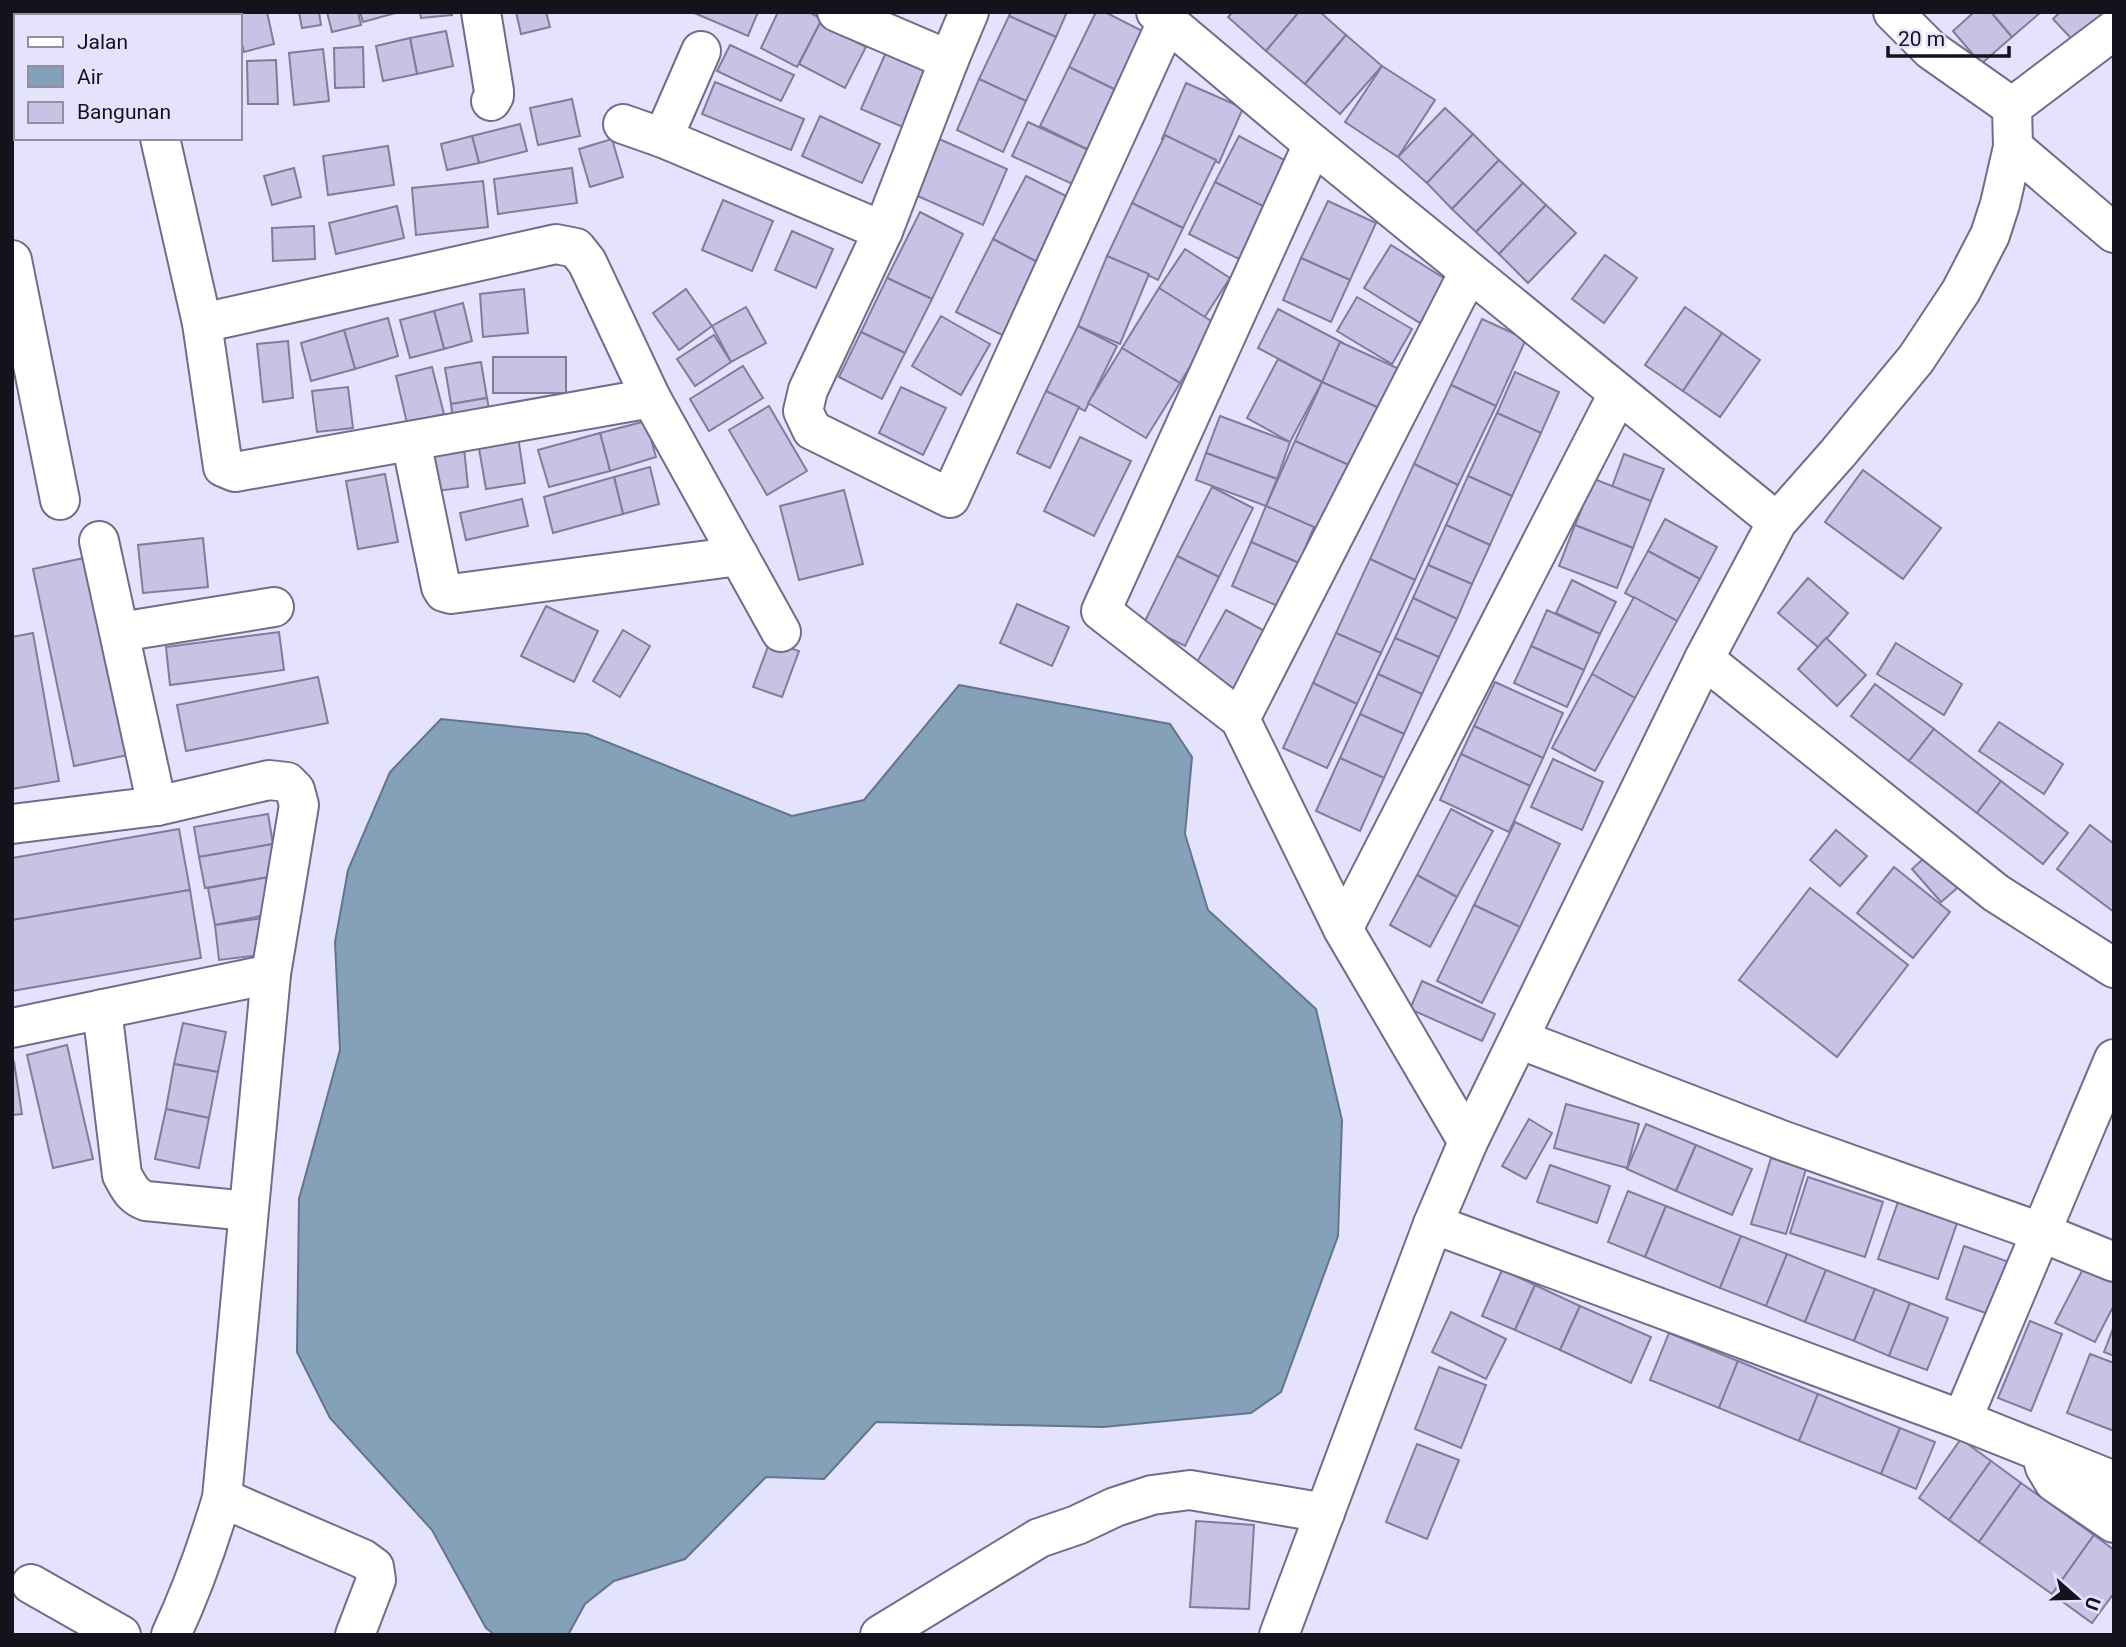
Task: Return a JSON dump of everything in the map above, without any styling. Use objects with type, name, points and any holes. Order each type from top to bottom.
[{"type":"street","points":[[481,12],[494,91],[491,101]]},
{"type":"street","points":[[837,12],[948,60]]},
{"type":"street","points":[[969,12],[883,231],[808,390],[803,411],[812,430],[950,498],[1162,17],[1313,144],[1777,522]]},
{"type":"street","points":[[1893,12],[1931,50],[2012,107]]},
{"type":"street","points":[[2012,107],[2114,30]]},
{"type":"street","points":[[663,138],[701,51]]},
{"type":"street","points":[[1279,1635],[1433,1224],[1468,1142],[1704,659],[1777,522],[1916,359],[1961,291],[1990,235],[2014,147],[2012,107]]},
{"type":"street","points":[[623,124],[663,138],[883,231]]},
{"type":"street","points":[[160,140],[202,323],[223,467],[235,472],[651,398]]},
{"type":"street","points":[[1313,144],[1101,611],[1240,719],[1343,929],[1468,1142]]},
{"type":"street","points":[[2014,147],[2114,233]]},
{"type":"street","points":[[202,323],[556,244],[576,248],[587,262],[651,398],[781,632]]},
{"type":"street","points":[[12,260],[60,500]]},
{"type":"street","points":[[1240,719],[1469,272]]},
{"type":"street","points":[[1343,929],[1618,394]]},
{"type":"street","points":[[411,441],[444,592],[451,594],[739,556]]},
{"type":"street","points":[[99,541],[157,806]]},
{"type":"street","points":[[120,632],[274,607]]},
{"type":"street","points":[[1704,659],[1996,893],[2114,968]]},
{"type":"street","points":[[12,824],[157,806],[270,780],[287,782],[295,790],[299,805],[271,974],[222,1498],[190,1593],[171,1635]]},
{"type":"street","points":[[12,1028],[271,974]]},
{"type":"street","points":[[102,1009],[122,1175],[130,1190],[136,1197],[146,1201],[248,1212]]},
{"type":"street","points":[[1519,1039],[1784,1141],[2040,1232],[2114,1262]]},
{"type":"street","points":[[1962,1420],[2114,1060]]},
{"type":"street","points":[[1433,1224],[1962,1420],[2114,1481]]},
{"type":"street","points":[[2041,1452],[2045,1467],[2054,1482],[2114,1523]]},
{"type":"street","points":[[880,1635],[1039,1538],[1152,1495],[1190,1490],[1325,1513]]},
{"type":"street","points":[[222,1498],[363,1559],[374,1567],[376,1580],[355,1635]]},
{"type":"street","points":[[30,1584],[121,1635]]},
{"type":"water","points":[[959,685],[1170,724],[1192,757],[1185,834],[1208,910],[1316,1009],[1342,1120],[1338,1236],[1281,1392],[1251,1413],[1103,1427],[876,1422],[824,1479],[766,1477],[685,1559],[614,1581],[585,1604],[568,1635],[495,1635],[486,1628],[432,1530],[330,1418],[297,1352],[299,1199],[340,1050],[335,942],[348,870],[390,772],[441,719],[587,734],[792,816],[864,800]]},
{"type":"building","points":[[12,12],[49,12],[14,14],[12,66]]},
{"type":"building","points":[[111,12],[112,14],[65,14]]},
{"type":"building","points":[[234,12],[234,14],[176,14]]},
{"type":"building","points":[[267,12],[274,44],[244,52],[242,14],[234,14]]},
{"type":"building","points":[[299,12],[319,12],[321,25],[302,28]]},
{"type":"building","points":[[327,12],[358,12],[361,25],[332,32]]},
{"type":"building","points":[[360,12],[399,12],[363,22]]},
{"type":"building","points":[[420,12],[452,12],[452,15],[421,18]]},
{"type":"building","points":[[516,12],[546,12],[550,27],[521,34]]},
{"type":"building","points":[[692,12],[758,12],[748,36]]},
{"type":"building","points":[[778,12],[809,12],[822,19],[797,67],[761,48]]},
{"type":"building","points":[[1011,12],[1067,12],[1056,37],[1009,16]]},
{"type":"building","points":[[1096,12],[1105,12],[1154,37],[1126,95],[1069,67]]},
{"type":"building","points":[[1233,12],[1299,12],[1266,51],[1228,17]]},
{"type":"building","points":[[1299,12],[1320,12],[1346,35],[1305,84],[1266,51]]},
{"type":"building","points":[[1974,12],[1991,12],[2012,37],[1981,64],[1953,31]]},
{"type":"building","points":[[1991,12],[2041,12],[2012,37]]},
{"type":"building","points":[[2060,12],[2104,12],[2114,23],[2083,51],[2053,19]]},
{"type":"building","points":[[1009,16],[1056,37],[1026,101],[979,79]]},
{"type":"building","points":[[820,23],[866,47],[845,88],[799,64]]},
{"type":"building","points":[[446,31],[453,66],[417,74],[410,38]]},
{"type":"building","points":[[1346,35],[1382,66],[1340,114],[1305,84]]},
{"type":"building","points":[[410,38],[417,74],[383,81],[376,46]]},
{"type":"building","points":[[730,45],[794,75],[781,101],[717,71]]},
{"type":"building","points":[[363,47],[364,87],[335,88],[334,48]]},
{"type":"building","points":[[323,49],[329,101],[294,105],[289,53]]},
{"type":"building","points":[[887,50],[937,72],[912,131],[861,109]]},
{"type":"building","points":[[276,60],[278,104],[248,104],[247,61]]},
{"type":"building","points":[[1382,66],[1435,100],[1398,157],[1345,122]]},
{"type":"building","points":[[1069,67],[1126,95],[1097,154],[1040,126]]},
{"type":"building","points":[[979,79],[1026,101],[1003,152],[957,130]]},
{"type":"building","points":[[715,82],[804,119],[791,150],[702,114]]},
{"type":"building","points":[[1186,83],[1243,108],[1219,163],[1162,139]]},
{"type":"building","points":[[572,99],[580,136],[538,145],[530,108]]},
{"type":"building","points":[[1445,108],[1473,134],[1427,183],[1398,157]]},
{"type":"building","points":[[820,116],[880,144],[862,183],[802,156]]},
{"type":"building","points":[[1028,122],[1097,154],[1081,188],[1012,156]]},
{"type":"building","points":[[520,124],[527,151],[479,163],[472,136]]},
{"type":"building","points":[[1473,134],[1499,160],[1452,209],[1427,183]]},
{"type":"building","points":[[1165,135],[1216,160],[1183,228],[1132,203]]},
{"type":"building","points":[[472,136],[479,163],[447,170],[441,144]]},
{"type":"building","points":[[1239,136],[1288,162],[1264,208],[1215,182]]},
{"type":"building","points":[[937,138],[1007,169],[983,225],[913,194]]},
{"type":"building","points":[[612,139],[623,177],[590,187],[579,149]]},
{"type":"building","points":[[388,146],[394,185],[328,195],[323,156]]},
{"type":"building","points":[[1499,160],[1523,183],[1476,232],[1452,209]]},
{"type":"building","points":[[294,168],[301,197],[272,205],[264,176]]},
{"type":"building","points":[[572,168],[577,203],[498,214],[494,179]]},
{"type":"building","points":[[1026,176],[1076,201],[1043,265],[993,239]]},
{"type":"building","points":[[483,181],[488,227],[416,235],[412,188]]},
{"type":"building","points":[[1215,182],[1265,207],[1239,259],[1189,234]]},
{"type":"building","points":[[1523,183],[1546,205],[1499,254],[1476,232]]},
{"type":"building","points":[[723,200],[773,221],[752,271],[702,250]]},
{"type":"building","points":[[1328,201],[1376,223],[1350,280],[1301,258]]},
{"type":"building","points":[[1132,203],[1183,228],[1158,280],[1107,256]]},
{"type":"building","points":[[1546,205],[1576,233],[1528,283],[1499,254]]},
{"type":"building","points":[[397,206],[404,238],[336,254],[329,223]]},
{"type":"building","points":[[920,212],[963,234],[932,299],[887,278]]},
{"type":"building","points":[[314,226],[315,259],[273,261],[272,228]]},
{"type":"building","points":[[792,231],[833,249],[816,288],[775,270]]},
{"type":"building","points":[[993,239],[1043,265],[1006,337],[956,312]]},
{"type":"building","points":[[1391,245],[1447,280],[1420,323],[1364,288]]},
{"type":"building","points":[[1185,249],[1230,278],[1204,318],[1159,288]]},
{"type":"building","points":[[1605,255],[1637,278],[1604,323],[1572,299]]},
{"type":"building","points":[[1107,256],[1149,274],[1120,344],[1078,326]]},
{"type":"building","points":[[1301,258],[1350,280],[1331,322],[1283,300]]},
{"type":"building","points":[[887,278],[932,299],[905,353],[861,332]]},
{"type":"building","points":[[1159,288],[1216,324],[1180,383],[1122,348]]},
{"type":"building","points":[[524,289],[528,333],[483,337],[480,294]]},
{"type":"building","points":[[686,289],[712,326],[679,350],[653,313]]},
{"type":"building","points":[[1357,297],[1412,329],[1392,364],[1337,331]]},
{"type":"building","points":[[463,303],[472,341],[444,349],[434,311]]},
{"type":"building","points":[[746,307],[766,343],[731,362],[712,326]]},
{"type":"building","points":[[1685,307],[1722,333],[1683,391],[1645,365]]},
{"type":"building","points":[[1278,309],[1343,343],[1322,382],[1258,348]]},
{"type":"building","points":[[434,311],[444,349],[410,358],[400,320]]},
{"type":"building","points":[[941,316],[990,344],[961,395],[912,366]]},
{"type":"building","points":[[388,318],[398,356],[355,369],[344,330]]},
{"type":"building","points":[[1482,319],[1526,339],[1496,406],[1451,385]]},
{"type":"building","points":[[1078,326],[1117,346],[1085,411],[1046,391]]},
{"type":"building","points":[[344,330],[355,369],[311,381],[301,343]]},
{"type":"building","points":[[861,332],[905,353],[882,399],[839,377]]},
{"type":"building","points":[[1722,333],[1760,360],[1720,417],[1683,391]]},
{"type":"building","points":[[714,335],[731,362],[695,386],[677,359]]},
{"type":"building","points":[[288,341],[293,398],[263,402],[257,344]]},
{"type":"building","points":[[1340,342],[1408,373],[1390,413],[1322,382]]},
{"type":"building","points":[[1122,348],[1180,383],[1146,438],[1088,403]]},
{"type":"building","points":[[493,357],[566,357],[566,393],[493,393]]},
{"type":"building","points":[[1278,359],[1322,382],[1290,442],[1247,418]]},
{"type":"building","points":[[481,362],[487,398],[451,404],[445,368]]},
{"type":"building","points":[[743,366],[763,398],[709,431],[690,399]]},
{"type":"building","points":[[432,367],[444,414],[407,423],[396,376]]},
{"type":"building","points":[[1515,372],[1559,392],[1541,433],[1497,413]]},
{"type":"building","points":[[1322,382],[1390,413],[1364,472],[1295,441]]},
{"type":"building","points":[[1451,385],[1496,406],[1458,485],[1414,464]]},
{"type":"building","points":[[348,387],[353,428],[317,432],[312,391]]},
{"type":"building","points":[[901,387],[946,408],[923,455],[879,433]]},
{"type":"building","points":[[1046,391],[1079,407],[1050,468],[1017,453]]},
{"type":"building","points":[[487,398],[491,420],[454,426],[451,404]]},
{"type":"building","points":[[769,406],[807,471],[767,495],[729,430]]},
{"type":"building","points":[[1497,413],[1541,433],[1512,496],[1468,476]]},
{"type":"building","points":[[1220,416],[1290,442],[1277,479],[1206,453]]},
{"type":"building","points":[[646,421],[656,457],[610,471],[600,433]]},
{"type":"building","points":[[517,430],[525,483],[486,489],[477,437]]},
{"type":"building","points":[[600,433],[610,471],[549,487],[538,450]]},
{"type":"building","points":[[1080,437],[1131,461],[1094,536],[1044,511]]},
{"type":"building","points":[[1295,441],[1358,469],[1329,534],[1266,506]]},
{"type":"building","points":[[464,448],[468,487],[437,491],[432,452]]},
{"type":"building","points":[[1206,453],[1277,479],[1266,506],[1196,480]]},
{"type":"building","points":[[1624,454],[1664,469],[1651,501],[1612,487]]},
{"type":"building","points":[[1414,464],[1458,485],[1415,580],[1370,559]]},
{"type":"building","points":[[650,467],[659,504],[623,514],[614,477]]},
{"type":"building","points":[[1863,470],[1941,528],[1903,579],[1825,522]]},
{"type":"building","points":[[385,474],[398,542],[358,549],[346,481]]},
{"type":"building","points":[[1468,476],[1512,496],[1490,545],[1446,525]]},
{"type":"building","points":[[614,477],[623,514],[553,533],[544,497]]},
{"type":"building","points":[[1594,479],[1651,501],[1633,548],[1575,525]]},
{"type":"building","points":[[1212,487],[1253,508],[1219,577],[1177,556]]},
{"type":"building","points":[[844,490],[863,564],[799,580],[780,506]]},
{"type":"building","points":[[522,499],[528,526],[466,540],[460,513]]},
{"type":"building","points":[[1266,506],[1314,527],[1299,563],[1251,542]]},
{"type":"building","points":[[1665,519],[1717,547],[1700,579],[1648,551]]},
{"type":"building","points":[[1446,525],[1490,545],[1472,584],[1428,565]]},
{"type":"building","points":[[1575,525],[1633,548],[1617,588],[1559,566]]},
{"type":"building","points":[[203,538],[208,587],[143,593],[138,545]]},
{"type":"building","points":[[1251,542],[1299,563],[1280,607],[1232,586]]},
{"type":"building","points":[[1648,551],[1700,579],[1677,621],[1625,593]]},
{"type":"building","points":[[93,556],[133,754],[74,766],[33,569]]},
{"type":"building","points":[[1177,556],[1219,577],[1185,646],[1143,625]]},
{"type":"building","points":[[1370,559],[1415,580],[1381,653],[1336,633]]},
{"type":"building","points":[[1428,565],[1472,584],[1457,619],[1413,598]]},
{"type":"building","points":[[1808,578],[1848,613],[1819,648],[1778,613]]},
{"type":"building","points":[[1572,580],[1616,602],[1600,634],[1556,613]]},
{"type":"building","points":[[1634,597],[1677,621],[1635,698],[1592,674]]},
{"type":"building","points":[[1413,598],[1457,619],[1439,657],[1395,638]]},
{"type":"building","points":[[1017,604],[1069,627],[1052,666],[1000,643]]},
{"type":"building","points":[[546,606],[598,631],[574,682],[521,656]]},
{"type":"building","points":[[1226,610],[1270,634],[1238,696],[1192,671]]},
{"type":"building","points":[[1547,610],[1600,634],[1584,670],[1531,646]]},
{"type":"building","points":[[623,630],[650,646],[620,697],[593,681]]},
{"type":"building","points":[[279,632],[284,670],[170,685],[166,647]]},
{"type":"building","points":[[33,633],[59,781],[12,789],[12,637]]},
{"type":"building","points":[[1336,633],[1381,653],[1357,704],[1313,683]]},
{"type":"building","points":[[1395,638],[1439,657],[1422,694],[1378,674]]},
{"type":"building","points":[[1826,638],[1866,675],[1837,706],[1798,669]]},
{"type":"building","points":[[770,641],[799,651],[782,697],[753,687]]},
{"type":"building","points":[[1896,643],[1962,684],[1944,715],[1877,674]]},
{"type":"building","points":[[1531,646],[1584,670],[1567,707],[1514,683]]},
{"type":"building","points":[[1378,674],[1422,694],[1404,734],[1360,714]]},
{"type":"building","points":[[1592,674],[1635,698],[1595,771],[1552,748]]},
{"type":"building","points":[[318,677],[328,723],[186,751],[177,705]]},
{"type":"building","points":[[1495,682],[1563,713],[1543,758],[1474,726]]},
{"type":"building","points":[[1313,683],[1357,704],[1327,768],[1283,748]]},
{"type":"building","points":[[1875,684],[1934,729],[1909,761],[1851,716]]},
{"type":"building","points":[[1360,714],[1404,734],[1384,778],[1340,758]]},
{"type":"building","points":[[1999,722],[2063,764],[2044,794],[1979,751]]},
{"type":"building","points":[[1474,726],[1543,758],[1530,786],[1461,754]]},
{"type":"building","points":[[1934,729],[2001,781],[1977,813],[1909,761]]},
{"type":"building","points":[[1461,754],[1530,786],[1509,832],[1440,800]]},
{"type":"building","points":[[1340,758],[1384,778],[1360,831],[1316,811]]},
{"type":"building","points":[[1553,759],[1603,782],[1582,830],[1531,807]]},
{"type":"building","points":[[2001,781],[2068,833],[2043,864],[1977,813]]},
{"type":"building","points":[[1451,809],[1493,831],[1457,897],[1417,875]]},
{"type":"building","points":[[268,814],[273,844],[199,857],[194,827]]},
{"type":"building","points":[[1515,822],[1560,844],[1520,927],[1474,905]]},
{"type":"building","points":[[2090,825],[2114,844],[2114,912],[2057,869]]},
{"type":"building","points":[[179,829],[190,890],[12,920],[12,858]]},
{"type":"building","points":[[1836,830],[1867,856],[1840,886],[1810,860]]},
{"type":"building","points":[[273,844],[279,875],[205,888],[199,857]]},
{"type":"building","points":[[1933,850],[1962,884],[1941,902],[1912,869]]},
{"type":"building","points":[[1894,867],[1950,912],[1913,958],[1857,913]]},
{"type":"building","points":[[1417,875],[1457,897],[1430,947],[1390,925]]},
{"type":"building","points":[[270,877],[276,913],[215,925],[208,888]]},
{"type":"building","points":[[1810,888],[1908,965],[1837,1057],[1739,980]]},
{"type":"building","points":[[190,890],[201,958],[12,991],[12,920]]},
{"type":"building","points":[[1474,905],[1520,927],[1482,1003],[1437,981]]},
{"type":"building","points":[[263,918],[268,954],[219,960],[215,925]]},
{"type":"building","points":[[1422,981],[1495,1014],[1482,1041],[1410,1009]]},
{"type":"building","points":[[183,1023],[226,1032],[218,1072],[174,1064]]},
{"type":"building","points":[[67,1045],[93,1159],[53,1168],[27,1055]]},
{"type":"building","points":[[14,1062],[22,1114],[12,1115],[12,1063]]},
{"type":"building","points":[[174,1064],[218,1072],[209,1118],[166,1109]]},
{"type":"building","points":[[1566,1104],[1639,1124],[1627,1168],[1554,1148]]},
{"type":"building","points":[[166,1109],[209,1118],[199,1168],[155,1159]]},
{"type":"building","points":[[1529,1119],[1552,1133],[1526,1179],[1502,1166]]},
{"type":"building","points":[[1646,1124],[1696,1145],[1676,1191],[1627,1169]]},
{"type":"building","points":[[1696,1145],[1752,1169],[1732,1215],[1676,1191]]},
{"type":"building","points":[[1771,1158],[1806,1169],[1786,1234],[1751,1224]]},
{"type":"building","points":[[1550,1165],[1610,1186],[1597,1223],[1537,1202]]},
{"type":"building","points":[[1808,1177],[1883,1202],[1865,1257],[1790,1233]]},
{"type":"building","points":[[1628,1191],[1666,1206],[1645,1257],[1608,1242]]},
{"type":"building","points":[[1898,1202],[1957,1223],[1938,1279],[1878,1259]]},
{"type":"building","points":[[1666,1206],[1741,1236],[1720,1288],[1645,1257]]},
{"type":"building","points":[[1741,1236],[1787,1254],[1766,1306],[1720,1288]]},
{"type":"building","points":[[1964,1246],[2009,1262],[1991,1315],[1946,1299]]},
{"type":"building","points":[[1787,1254],[1826,1270],[1805,1322],[1766,1306]]},
{"type":"building","points":[[2084,1267],[2114,1282],[2114,1305],[2095,1342],[2055,1323]]},
{"type":"building","points":[[1502,1270],[1535,1285],[1515,1330],[1482,1316]]},
{"type":"building","points":[[1826,1270],[1875,1289],[1854,1341],[1805,1322]]},
{"type":"building","points":[[1535,1285],[1580,1306],[1560,1350],[1515,1330]]},
{"type":"building","points":[[1875,1289],[1910,1303],[1889,1356],[1854,1341]]},
{"type":"building","points":[[1910,1303],[1948,1318],[1927,1370],[1889,1356]]},
{"type":"building","points":[[1580,1306],[1651,1337],[1631,1383],[1560,1350]]},
{"type":"building","points":[[1451,1312],[1506,1339],[1486,1379],[1432,1352]]},
{"type":"building","points":[[2030,1321],[2062,1334],[2031,1411],[1998,1398]]},
{"type":"building","points":[[2114,1326],[2114,1356],[2104,1352]]},
{"type":"building","points":[[1669,1333],[1738,1361],[1719,1408],[1650,1380]]},
{"type":"building","points":[[2090,1354],[2114,1363],[2114,1431],[2067,1413]]},
{"type":"building","points":[[1738,1361],[1818,1394],[1799,1441],[1719,1408]]},
{"type":"building","points":[[1439,1367],[1486,1385],[1461,1448],[1415,1429]]},
{"type":"building","points":[[1818,1394],[1900,1428],[1881,1474],[1799,1441]]},
{"type":"building","points":[[1900,1428],[1935,1442],[1916,1489],[1881,1474]]},
{"type":"building","points":[[1961,1439],[1991,1461],[1949,1520],[1919,1498]]},
{"type":"building","points":[[1417,1444],[1459,1460],[1427,1539],[1386,1522]]},
{"type":"building","points":[[1991,1461],[2021,1483],[1979,1542],[1949,1520]]},
{"type":"building","points":[[2021,1483],[2094,1535],[2052,1594],[1979,1542]]},
{"type":"building","points":[[1196,1521],[1254,1525],[1249,1609],[1190,1607]]},
{"type":"building","points":[[2094,1535],[2114,1550],[2114,1593],[2092,1623],[2052,1594]]}]
